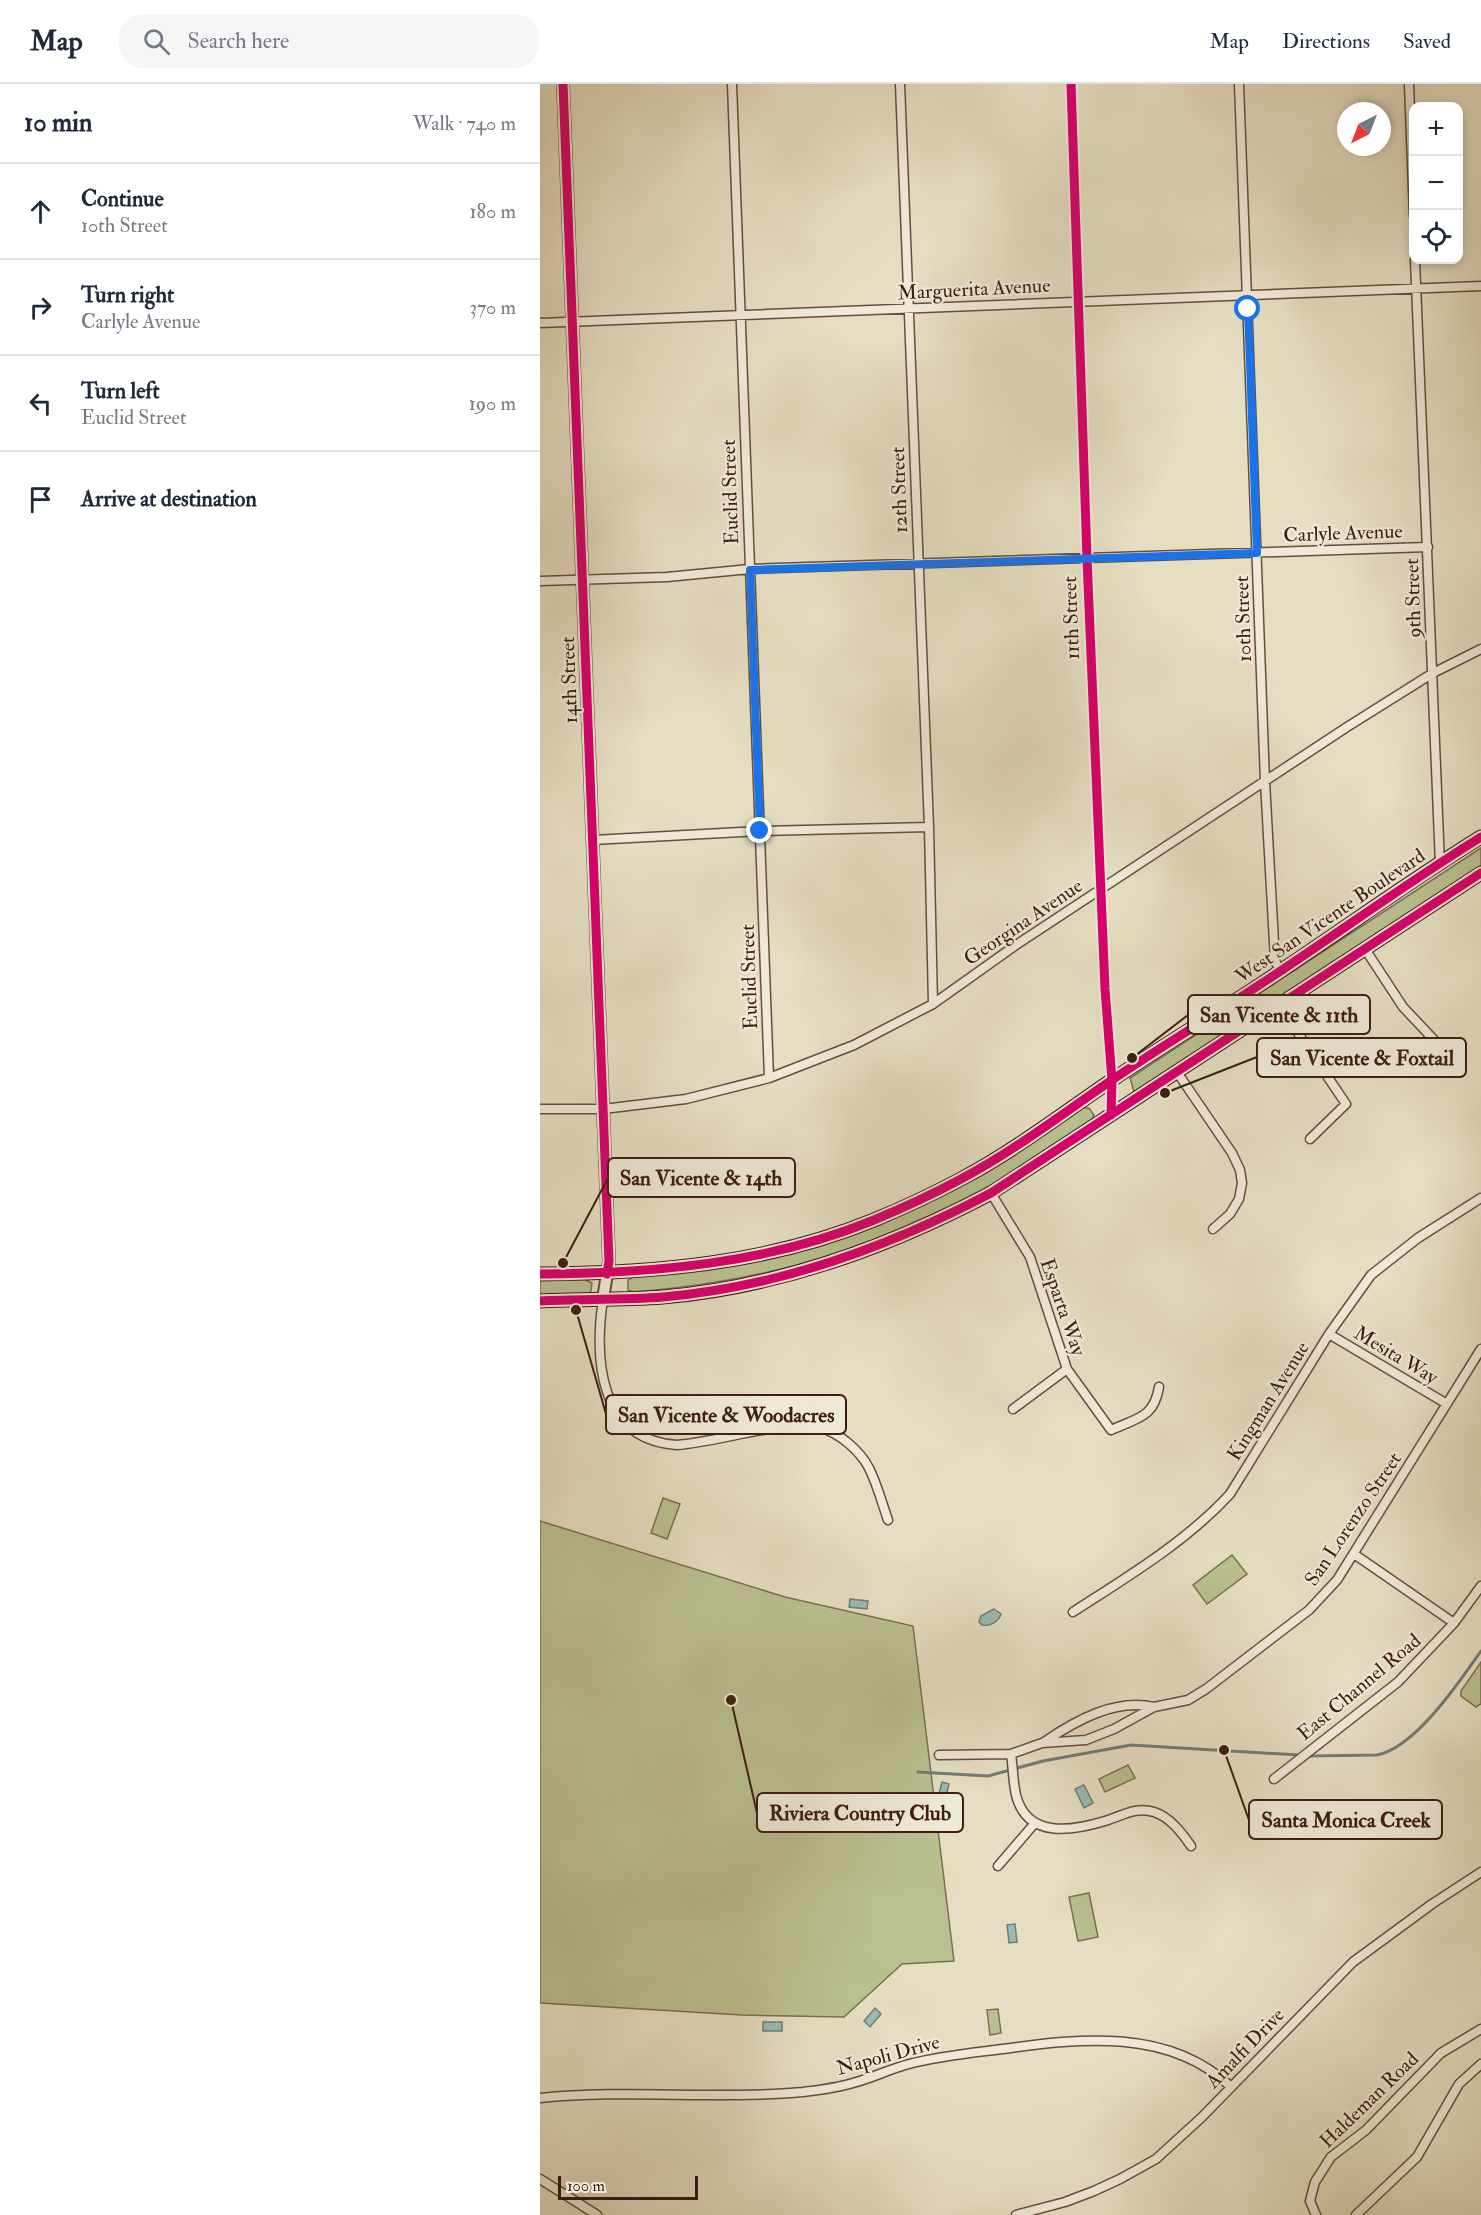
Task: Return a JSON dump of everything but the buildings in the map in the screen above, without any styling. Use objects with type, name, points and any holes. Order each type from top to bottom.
[{"type":"main road","name":"West San Vicente Boulevard","points":[[540,1274],[607,1274],[670,1269],[742,1258],[796,1245],[872,1220],[961,1179],[1044,1128],[1112,1080],[1280,972],[1481,837]]},
{"type":"main road","points":[[540,1301],[663,1297],[710,1290],[803,1270],[846,1257],[945,1217],[991,1193],[1481,873]]},
{"type":"street","name":"14th Street","points":[[562,84],[609,1261],[603,1299]]},
{"type":"street","name":"Euclid Street","points":[[732,84],[769,1078]]},
{"type":"street","name":"12th Street","points":[[900,84],[929,827],[933,1004]]},
{"type":"street","name":"11th Street","points":[[1071,84],[1087,558],[1101,891],[1112,1080],[1111,1115]]},
{"type":"street","name":"10th Street","points":[[1239,84],[1265,782],[1275,960],[1280,972]]},
{"type":"street","points":[[1409,84],[1413,210]]},
{"type":"street","name":"9th Street","points":[[1415,264],[1440,864]]},
{"type":"street","name":"Marguerita Avenue","points":[[540,323],[1481,286]]},
{"type":"street","name":"Carlyle Avenue","points":[[540,581],[666,577],[750,570],[1428,547]]},
{"type":"street","name":"Georgina Avenue","points":[[540,1109],[603,1109],[686,1099],[769,1078],[854,1045],[933,1004],[1016,945],[1433,673],[1481,649]]},
{"type":"street","points":[[593,840],[760,831],[929,827]]},
{"type":"street","points":[[1365,950],[1402,1007],[1436,1042]]},
{"type":"street","points":[[1280,1005],[1346,1104],[1310,1139]]},
{"type":"street","points":[[1177,1072],[1232,1153],[1240,1170],[1242,1183],[1239,1198],[1230,1214],[1213,1229]]},
{"type":"street","name":"Esparta Way","points":[[991,1193],[1030,1257],[1067,1369],[1112,1430],[1150,1411],[1157,1401],[1159,1387]]},
{"type":"street","name":"Kingman Avenue","points":[[1072,1612],[1189,1533],[1219,1507],[1230,1494],[1329,1334],[1371,1275],[1418,1238],[1481,1198]]},
{"type":"street","points":[[603,1299],[601,1372],[606,1392],[620,1419],[634,1431],[653,1441],[677,1445],[795,1427],[821,1428],[846,1442],[859,1453],[868,1467],[888,1520]]},
{"type":"street","name":"Mesita Way","points":[[1329,1334],[1447,1404]]},
{"type":"street","name":"San Lorenzo Street","points":[[1042,1743],[1086,1740],[1114,1729],[1154,1707],[1188,1700],[1309,1610],[1332,1586],[1354,1554],[1481,1349]]},
{"type":"street","points":[[1013,1409],[1067,1369]]},
{"type":"street","points":[[1354,1554],[1455,1623]]},
{"type":"street","name":"East Channel Road","points":[[1274,1779],[1398,1682],[1455,1623],[1481,1586]]},
{"type":"street","name":"San Lorenzo Street","points":[[939,1755],[1011,1754],[1042,1743],[1065,1728],[1113,1707],[1142,1704],[1154,1707]]},
{"type":"street","points":[[1011,1754],[1016,1795],[1022,1809],[1035,1823],[1061,1830],[1098,1823],[1129,1811],[1142,1810],[1155,1812],[1165,1817],[1180,1831],[1191,1846]]},
{"type":"street","points":[[998,1866],[1035,1823]]},
{"type":"street","name":"Amalfi Drive","points":[[1016,2215],[1065,2202],[1094,2191],[1156,2159],[1231,2087],[1353,1962],[1432,1904],[1481,1872]]},
{"type":"street","name":"Haldeman Road","points":[[1316,2215],[1310,2201],[1315,2182],[1331,2157],[1366,2130],[1441,2053],[1481,2029]]},
{"type":"street","name":"Napoli Drive","points":[[540,2098],[607,2094],[739,2095],[805,2091],[851,2084],[907,2065],[943,2057],[1050,2042],[1096,2039],[1173,2052],[1200,2062],[1217,2073],[1231,2087]]},
{"type":"street","points":[[1356,2215],[1417,2157],[1459,2084],[1481,2064]]},
{"type":"street","points":[[540,2179],[597,2215]]},
{"type":"green space","points":[[1481,848],[1481,866],[1134,1092],[1130,1078]]},
{"type":"green space","points":[[1083,1108],[1089,1108],[1094,1115],[1090,1123],[975,1196],[898,1232],[824,1257],[750,1276],[673,1288],[634,1292],[628,1290],[628,1280],[633,1277],[710,1269],[785,1254],[948,1193],[996,1166]]},
{"type":"green space","points":[[584,1279],[592,1283],[589,1293],[540,1296],[540,1280]]},
{"type":"green space","points":[[663,1498],[680,1504],[667,1539],[651,1533]]},
{"type":"green space","points":[[540,1521],[785,1597],[913,1626],[954,1961],[902,1964],[844,2017],[742,2015],[540,2003]]},
{"type":"green space","points":[[1232,1555],[1247,1574],[1207,1604],[1193,1585]]},
{"type":"green space","points":[[1481,1662],[1481,1704],[1476,1707],[1461,1696],[1461,1691]]},
{"type":"green space","points":[[1128,1765],[1135,1778],[1105,1792],[1099,1779]]},
{"type":"green space","points":[[1089,1893],[1098,1937],[1078,1941],[1069,1897]]},
{"type":"green space","points":[[998,2009],[1001,2033],[990,2035],[987,2010]]},
{"type":"water","points":[[850,1599],[868,1601],[867,1609],[849,1607]]},
{"type":"water","points":[[994,1609],[1001,1614],[998,1619],[994,1623],[982,1625],[979,1622],[981,1616]]},
{"type":"water","points":[[942,1782],[949,1784],[944,1804],[937,1802]]},
{"type":"water","points":[[1084,1785],[1093,1803],[1084,1808],[1075,1789]]},
{"type":"water","points":[[1015,1924],[1017,1942],[1009,1943],[1007,1925]]},
{"type":"water","points":[[875,2008],[881,2014],[870,2027],[864,2021]]},
{"type":"water","points":[[763,2022],[782,2022],[782,2031],[763,2031]]},
{"type":"waterway","points":[[1309,1756],[1377,1755],[1392,1750],[1421,1727],[1435,1712],[1481,1651]]},
{"type":"waterway","points":[[918,1772],[988,1776],[1043,1761],[1131,1745],[1299,1755]]},
{"type":"cycle path","points":[[563,84],[609,1261],[607,1274]]},
{"type":"cycle path","points":[[1071,84],[1087,558],[1105,989],[1112,1080],[1111,1115]]},
{"type":"cycle path","points":[[540,1274],[668,1268],[751,1256],[834,1235],[918,1201],[981,1168],[1019,1144],[1133,1066],[1261,984],[1481,837]]},
{"type":"cycle path","points":[[540,1301],[663,1297],[749,1284],[832,1261],[913,1231],[991,1193],[1481,873]]},
{"type":"place","name":"San Vicente & 11th","points":[[1132,1058]]},
{"type":"place","name":"San Vicente & Foxtail","points":[[1165,1093]]},
{"type":"place","name":"San Vicente & 14th","points":[[563,1263]]},
{"type":"place","name":"San Vicente & Woodacres","points":[[576,1310]]},
{"type":"place","name":"Riviera Country Club","points":[[731,1700]]},
{"type":"place","name":"Santa Monica Creek","points":[[1224,1750]]},
{"type":"route","points":[[760,831],[750,570],[1257,553],[1248,309]]}]
